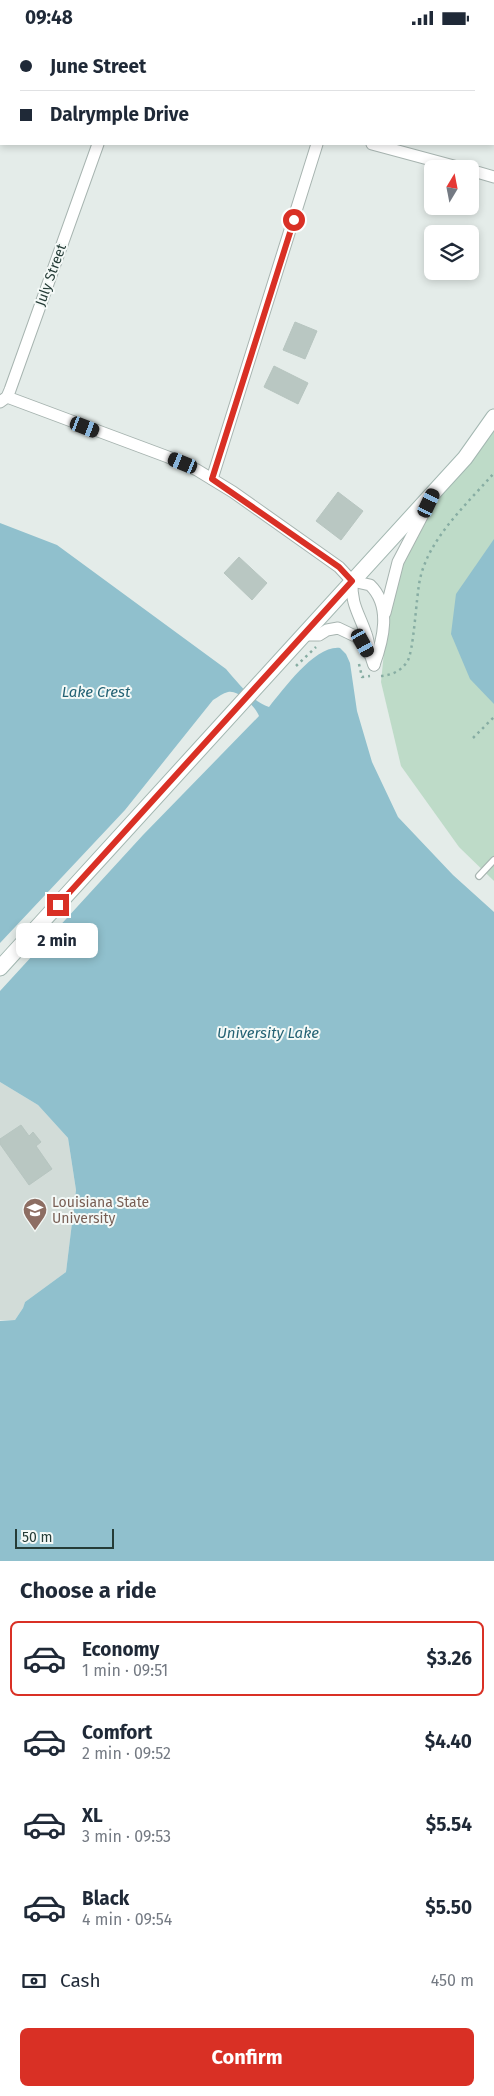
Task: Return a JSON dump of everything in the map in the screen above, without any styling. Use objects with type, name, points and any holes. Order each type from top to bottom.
[{"type":"street","name":"July Street","points":[[3,400],[98,145]]},
{"type":"street","points":[[212,479],[317,145]]},
{"type":"street","points":[[376,145],[432,160]]},
{"type":"street","points":[[479,173],[494,177]]},
{"type":"street","points":[[3,400],[168,457],[212,479],[339,567],[352,581],[364,583],[375,590],[382,605],[383,622],[382,644],[374,665],[363,643],[343,630],[332,628],[319,635],[302,635]]},
{"type":"street","points":[[0,968],[302,635],[434,493],[465,458],[494,417]]},
{"type":"street","points":[[383,622],[398,562],[434,493]]},
{"type":"street","points":[[352,581],[352,596],[367,635],[370,656]]},
{"type":"lane","points":[[479,876],[494,860]]},
{"type":"path","points":[[386,675],[399,671],[410,655],[420,578],[427,558],[448,527],[494,473]]},
{"type":"path","points":[[292,670],[312,649],[322,642]]},
{"type":"path","points":[[357,657],[362,677]]},
{"type":"path","points":[[473,738],[494,717]]},
{"type":"shaded area","name":"Louisiana State University","points":[[0,1082],[38,1105],[68,1138],[76,1190],[66,1272],[25,1302],[15,1320],[0,1320]]},
{"type":"green space","points":[[494,417],[494,881],[459,847],[401,766],[381,682],[391,583],[434,493]]},
{"type":"water","name":"University Lake","points":[[0,523],[57,545],[226,669],[251,696],[269,707],[291,680],[320,653],[340,648],[346,654],[350,663],[357,711],[372,762],[398,817],[453,875],[494,912],[494,1561],[0,1561],[0,1321],[15,1320],[25,1302],[66,1272],[76,1190],[68,1138],[38,1105],[0,1082],[0,991],[143,835],[259,716],[251,704],[237,693],[222,694],[213,700],[125,810],[0,943]]},
{"type":"water","points":[[494,539],[494,704],[470,679],[451,634],[456,594]]},
{"type":"building","points":[[295,322],[317,331],[305,359],[283,350]]},
{"type":"building","points":[[274,366],[308,383],[298,404],[264,387]]},
{"type":"building","points":[[338,492],[363,511],[341,540],[316,521]]},
{"type":"building","points":[[239,557],[267,583],[252,600],[224,573]]},
{"type":"building","points":[[21,1125],[29,1136],[33,1132],[41,1142],[36,1146],[52,1169],[29,1185],[0,1144],[0,1139]]},
{"type":"place","name":"Louisiana State University","points":[[35,1231]]},
{"type":"route","points":[[58,905],[352,581],[339,567],[212,479],[294,220]]},
{"type":"water label","name":"Lake Crest","points":[[96,692]]}]
